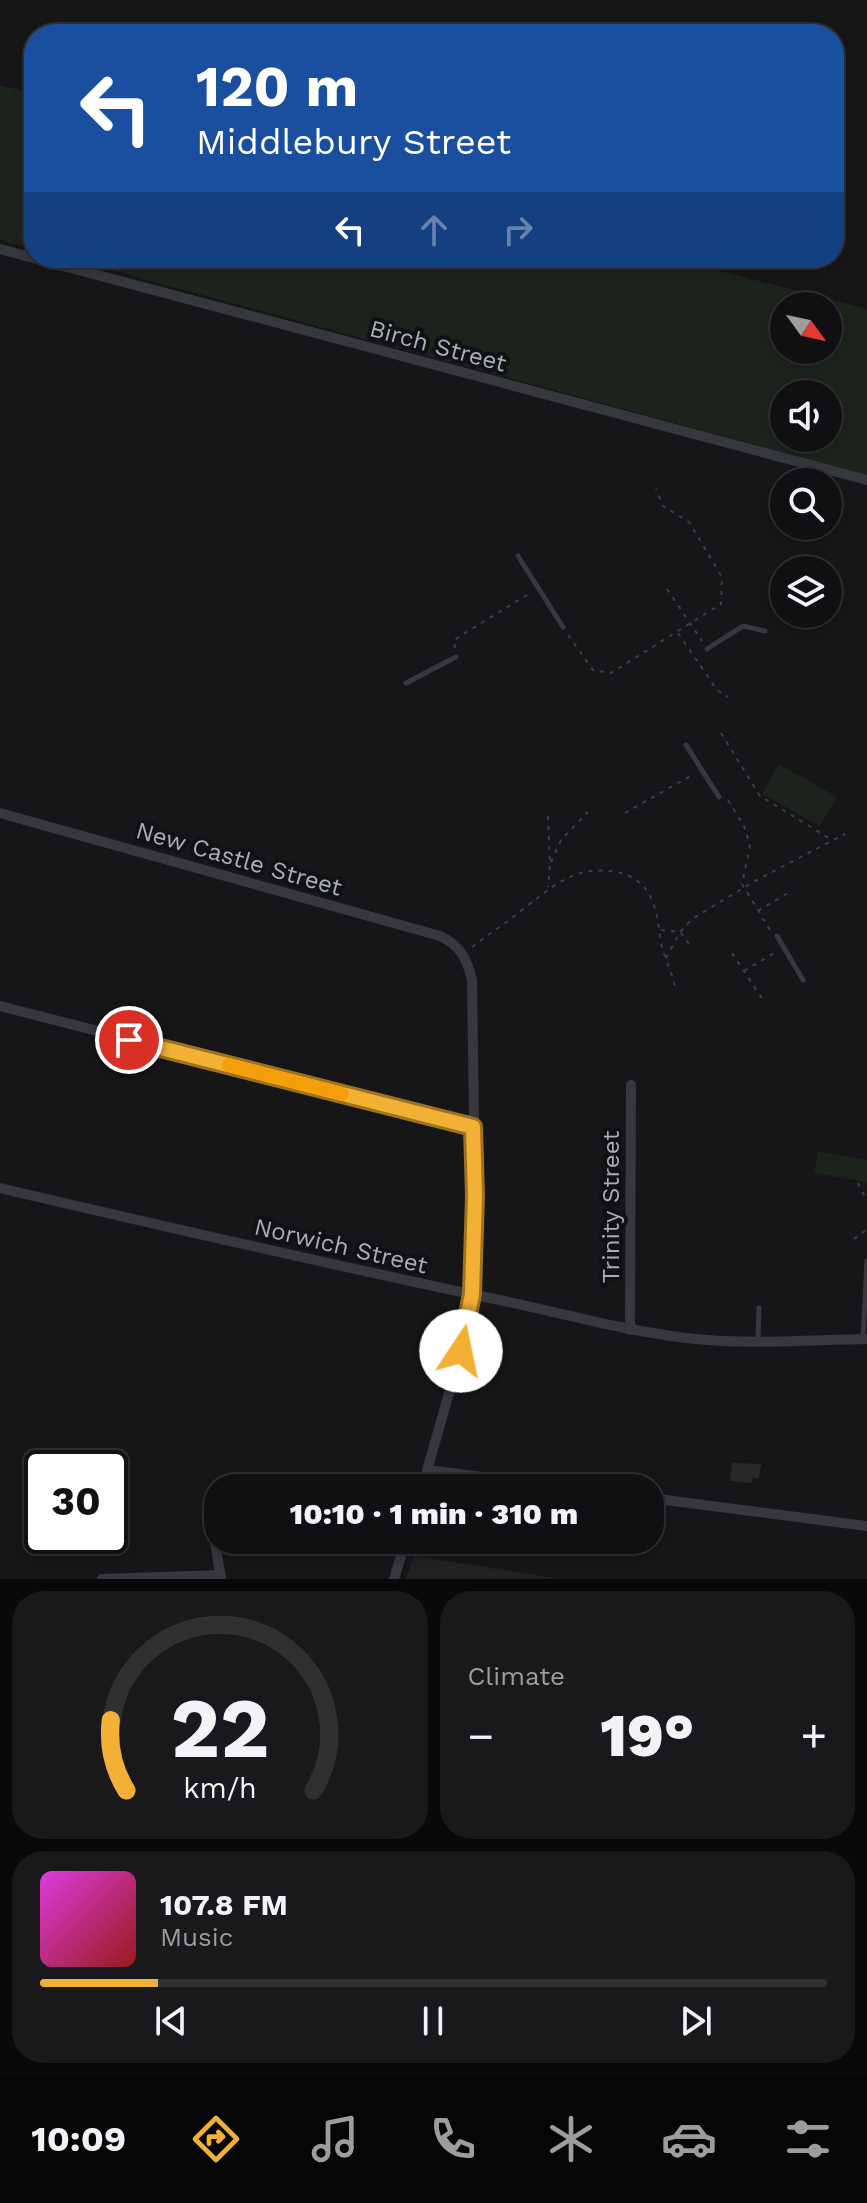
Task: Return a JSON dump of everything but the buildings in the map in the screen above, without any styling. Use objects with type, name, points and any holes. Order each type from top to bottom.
[{"type":"street","name":"Birch Street","points":[[0,249],[24,255]]},
{"type":"street","name":"Birch Street","points":[[71,268],[867,480]]},
{"type":"street","name":"New Castle Street","points":[[0,813],[440,936],[453,942],[463,953]]},
{"type":"street","points":[[426,1474],[461,1351],[472,1294],[475,1196],[472,980],[463,953]]},
{"type":"street","points":[[0,1006],[473,1127]]},
{"type":"street","name":"Trinity Street","points":[[630,1330],[631,1085]]},
{"type":"street","name":"Norwich Street","points":[[0,1188],[415,1284],[630,1330],[688,1338],[865,1339]]},
{"type":"street","points":[[427,1470],[459,1474]]},
{"type":"street","points":[[664,1500],[867,1526]]},
{"type":"street","points":[[102,1579],[221,1577],[217,1554]]},
{"type":"street","points":[[394,1579],[402,1554]]},
{"type":"lane","points":[[518,556],[563,627]]},
{"type":"lane","points":[[707,649],[743,626],[765,631]]},
{"type":"lane","points":[[406,683],[456,657]]},
{"type":"lane","points":[[686,745],[719,797]]},
{"type":"lane","points":[[777,936],[803,980]]},
{"type":"lane","points":[[865,1339],[867,1261]]},
{"type":"lane","points":[[758,1340],[759,1308]]},
{"type":"path","points":[[563,627],[587,664],[602,673],[620,670],[721,604],[719,593],[722,577],[689,522],[663,506],[656,489]]},
{"type":"path","points":[[456,657],[454,640],[538,587]]},
{"type":"path","points":[[667,589],[699,636]]},
{"type":"path","points":[[678,632],[717,690],[728,697]]},
{"type":"path","points":[[721,733],[760,796],[833,840]]},
{"type":"path","points":[[625,813],[702,770]]},
{"type":"path","points":[[719,797],[727,799],[748,836],[750,846],[741,876],[743,888],[777,936]]},
{"type":"path","points":[[550,865],[561,840],[588,812]]},
{"type":"path","points":[[548,816],[548,889]]},
{"type":"path","points":[[665,961],[680,932],[692,919],[845,834]]},
{"type":"path","points":[[463,953],[571,875],[582,871],[624,874],[633,877],[650,893],[658,913],[665,961],[675,990]]},
{"type":"path","points":[[757,911],[788,893]]},
{"type":"path","points":[[660,930],[680,932],[692,948]]},
{"type":"path","points":[[744,971],[784,947]]},
{"type":"path","points":[[732,953],[765,1003]]},
{"type":"path","points":[[858,1183],[867,1201]]},
{"type":"path","points":[[854,1239],[867,1229]]},
{"type":"shaded area","points":[[0,85],[24,91],[24,246],[0,240]]},
{"type":"shaded area","points":[[103,268],[709,268],[801,292],[770,292],[770,364],[842,364],[842,303],[867,309],[867,475],[782,452],[842,452],[842,380],[770,380],[770,449]]},
{"type":"shaded area","points":[[779,764],[837,797],[820,826],[762,794]]},
{"type":"shaded area","points":[[818,1151],[867,1160],[867,1182],[814,1173]]},
{"type":"shaded area","points":[[414,1556],[560,1579],[406,1579]]},
{"type":"slow traffic","points":[[229,1065],[342,1094]]},
{"type":"route","points":[[129,1040],[473,1127],[475,1196],[472,1294],[461,1351]]}]
